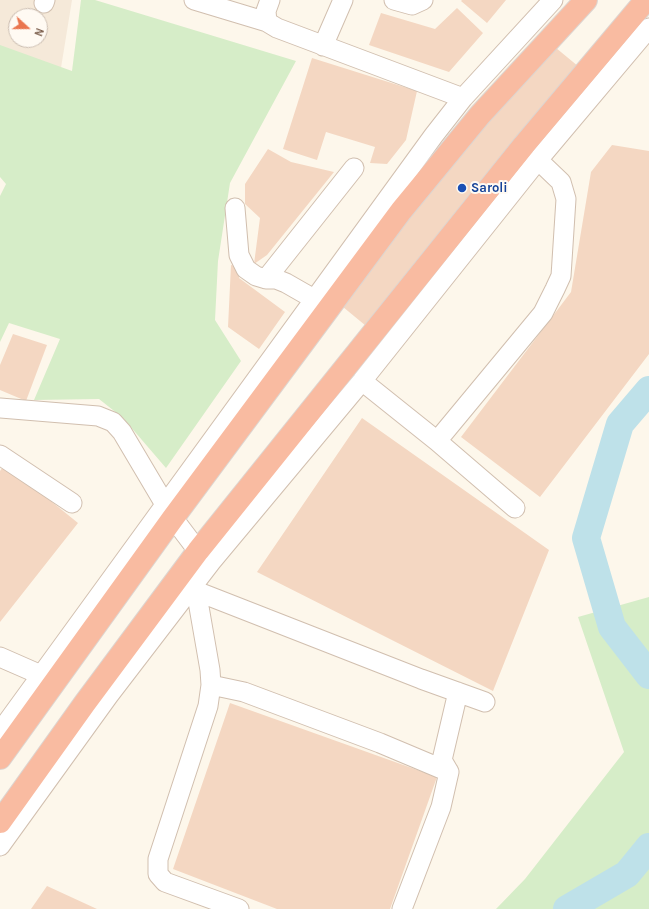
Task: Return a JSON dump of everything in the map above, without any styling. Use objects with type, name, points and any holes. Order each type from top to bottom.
[{"type":"highway","points":[[0,822],[85,703],[205,556],[524,145],[613,55],[646,0]]},
{"type":"highway","points":[[0,758],[168,511],[401,211],[480,115],[583,4]]},
{"type":"street","points":[[194,0],[272,25],[463,98]]},
{"type":"street","points":[[270,0],[266,11],[272,25]]},
{"type":"street","points":[[316,43],[343,0]]},
{"type":"street","points":[[394,0],[412,6],[423,0]]},
{"type":"street","points":[[0,732],[41,675],[168,511],[314,299],[434,135],[463,98],[554,0]]},
{"type":"street","points":[[0,846],[109,695],[195,588],[205,556],[362,380],[538,160],[613,55],[649,28]]},
{"type":"street","points":[[437,441],[543,313],[561,276],[566,199],[561,182],[538,160]]},
{"type":"street","points":[[266,279],[354,168]]},
{"type":"street","points":[[235,208],[240,255],[246,269],[256,276],[266,279],[276,279],[286,283],[314,299]]},
{"type":"street","points":[[362,380],[437,441],[515,508]]},
{"type":"street","points":[[0,408],[98,416],[113,422],[122,432],[168,511],[205,556]]},
{"type":"street","points":[[0,455],[72,503]]},
{"type":"street","points":[[195,588],[210,670],[211,686],[208,706],[158,859],[158,874],[165,882],[240,909]]},
{"type":"street","points":[[195,588],[421,679],[485,702]]},
{"type":"street","points":[[0,656],[41,675]]},
{"type":"street","points":[[211,686],[244,692],[380,743],[449,772]]},
{"type":"street","points":[[402,909],[441,807],[449,772],[442,760],[458,692]]},
{"type":"shaded area","points":[[0,0],[72,0],[60,74],[0,121]]},
{"type":"green space","points":[[81,0],[95,0],[296,61],[230,183],[218,261],[215,320],[241,361],[166,468],[123,418],[99,399],[34,400],[60,339],[9,323],[0,342],[0,196],[6,184],[0,177],[0,45],[72,71]]},
{"type":"green space","points":[[649,597],[649,909],[496,909],[525,879],[624,752],[578,617]]},
{"type":"building","points":[[506,0],[487,23],[461,1]]},
{"type":"building","points":[[457,8],[483,33],[449,72],[369,45],[381,13],[435,29]]},
{"type":"building","points":[[550,43],[590,76],[377,335],[337,302]]},
{"type":"building","points":[[312,58],[417,91],[406,140],[387,164],[370,163],[375,147],[326,132],[317,160],[283,149]]},
{"type":"building","points":[[612,145],[649,151],[649,354],[540,497],[461,437],[571,292],[591,172]]},
{"type":"building","points":[[268,149],[291,162],[334,172],[267,255],[254,264],[260,218],[245,204],[245,184]]},
{"type":"building","points":[[231,265],[239,267],[239,278],[285,312],[259,349],[228,327]]},
{"type":"building","points":[[13,334],[47,345],[26,401],[0,390],[0,365]]},
{"type":"building","points":[[362,418],[549,550],[493,691],[257,572]]},
{"type":"building","points":[[5,464],[78,523],[0,622],[0,471]]},
{"type":"building","points":[[230,703],[437,777],[390,909],[277,909],[173,869]]},
{"type":"building","points":[[47,886],[97,909],[31,909]]},
{"type":"waterway","points":[[649,390],[620,424],[586,538],[612,627],[649,675]]},
{"type":"waterway","points":[[567,909],[627,874],[649,847]]},
{"type":"place","name":"Saroli","points":[[462,188]]}]
